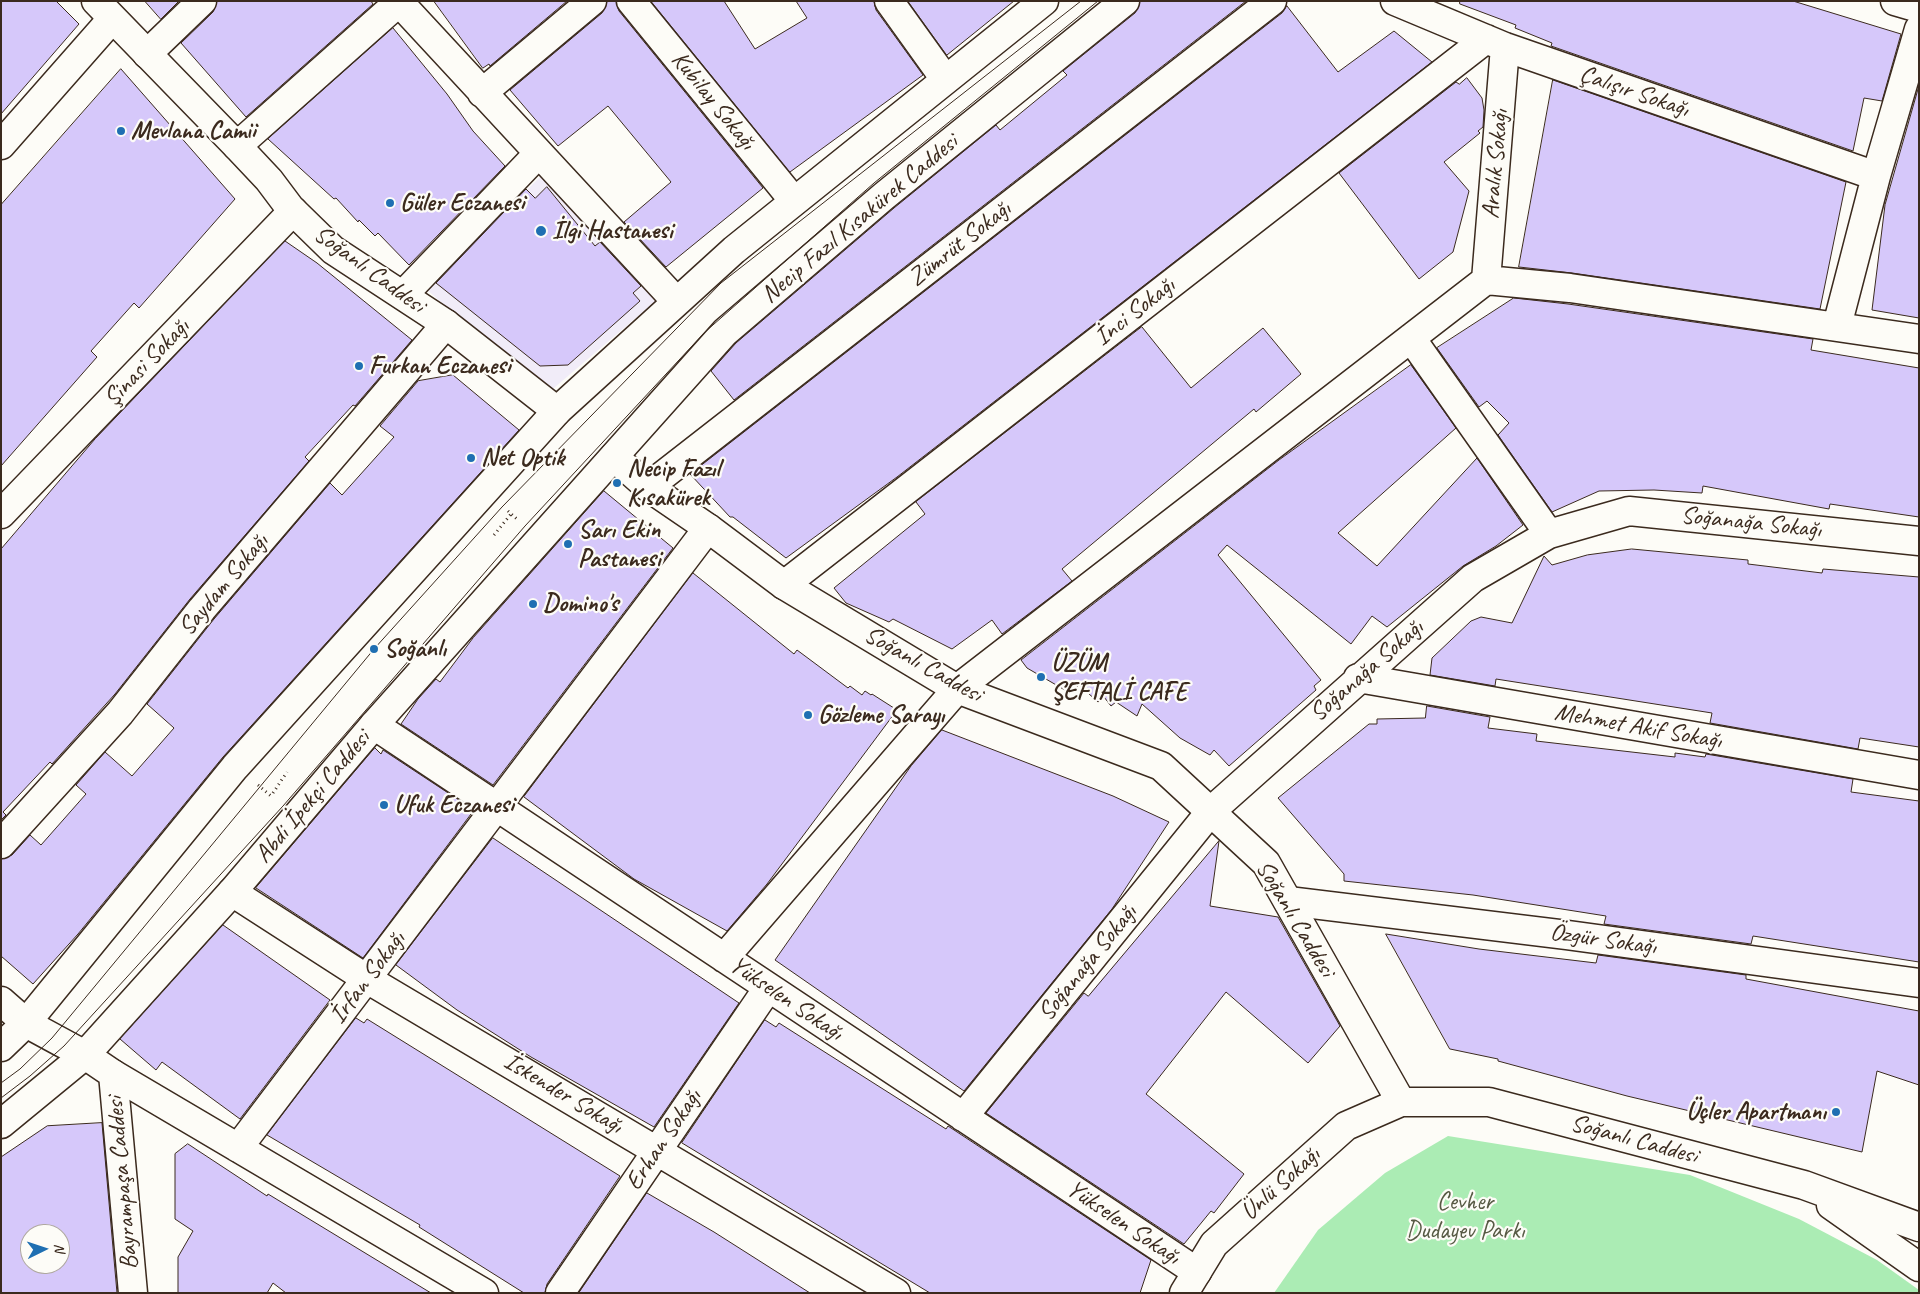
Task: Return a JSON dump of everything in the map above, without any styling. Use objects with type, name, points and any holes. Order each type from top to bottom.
[{"type":"street","points":[[147,54],[202,1]]},
{"type":"street","points":[[482,93],[592,1]]},
{"type":"street","name":"Kubilay Sokağı","points":[[632,1],[794,201]]},
{"type":"street","points":[[888,1],[945,79]]},
{"type":"street","points":[[1,1047],[26,1023],[235,767],[557,411],[676,301],[794,201],[854,155],[945,79],[1044,1]]},
{"type":"street","name":"Necip Fazıl Kısakürek Caddesi","points":[[614,457],[725,332],[884,196],[1126,1]]},
{"type":"street","name":"Zümrüt Sokağı","points":[[648,487],[1272,1]]},
{"type":"street","name":"Çalışır Sokağı","points":[[1395,1],[1496,44],[1876,176]]},
{"type":"street","points":[[1895,1],[1919,8]]},
{"type":"street","points":[[237,146],[398,2],[676,301]]},
{"type":"street","points":[[1,146],[104,10]]},
{"type":"street","name":"Soğanlı Caddesi","points":[[104,10],[237,146],[269,180],[294,211],[333,250],[446,324],[557,411]]},
{"type":"street","points":[[1837,326],[1876,176],[1919,29]]},
{"type":"street","name":"Aralık Sokağı","points":[[1486,280],[1496,44]]},
{"type":"street","name":"İnci Sokağı","points":[[784,585],[1496,44]]},
{"type":"street","points":[[403,295],[538,154]]},
{"type":"street","name":"Şinasi Sokağı","points":[[1,514],[294,211]]},
{"type":"street","points":[[724,958],[957,689],[1486,280],[1570,288],[1919,339]]},
{"type":"street","name":"Saydam Sokağı","points":[[1,844],[120,712],[202,609],[446,324]]},
{"type":"street","points":[[1411,338],[1549,534]]},
{"type":"street","name":"Soğanlı Caddesi","points":[[614,457],[648,487],[708,528],[784,585],[957,689],[1162,766],[1266,863],[1401,1102],[1489,1102],[1804,1185],[1919,1227]]},
{"type":"street","name":"Abdi İpekçi Caddesi","points":[[1,1124],[85,1055],[232,892],[374,725],[614,457]]},
{"type":"street","name":"Soğanağa Sokağı","points":[[963,1117],[1211,811],[1358,678],[1473,578],[1549,534],[1629,511],[1919,541]]},
{"type":"street","name":"İrfan Sokağı","points":[[238,1148],[708,528]]},
{"type":"street","name":"Mehmet Akif Sokağı","points":[[1358,678],[1919,775]]},
{"type":"street","name":"Yükselen Sokağı","points":[[374,725],[496,808],[963,1117],[1191,1282]]},
{"type":"street","name":"İskender Sokağı","points":[[232,892],[367,979],[896,1293]]},
{"type":"street","name":"Özgür Sokağı","points":[[1288,901],[1568,935],[1919,982]]},
{"type":"street","name":"Erhan Sokağı","points":[[560,1293],[768,988]]},
{"type":"street","points":[[1,1001],[26,1023],[85,1055],[113,1074],[484,1293]]},
{"type":"street","name":"Bayrampaşa Caddesi","points":[[113,1074],[133,1293]]},
{"type":"street","name":"Ünlü Sokağı","points":[[1191,1282],[1214,1244],[1346,1126],[1401,1102]]},
{"type":"street","points":[[1804,1185],[1919,1268]]},
{"type":"path","points":[[484,492],[512,514],[538,540]]},
{"type":"path","points":[[494,535],[512,514]]},
{"type":"path","points":[[235,767],[296,817]]},
{"type":"path","points":[[271,796],[287,772]]},
{"type":"shaded area","name":"İlgi Hastanesi","points":[[544,173],[659,298],[547,394],[426,289]]},
{"type":"green space","name":"Cevher Dudayev Parkı","points":[[1448,1136],[1690,1175],[1799,1219],[1877,1260],[1919,1290],[1919,1293],[1274,1293],[1318,1230],[1385,1173]]},
{"type":"building","points":[[1,1],[56,1],[79,24],[1,114]]},
{"type":"building","points":[[145,1],[179,1],[161,19]]},
{"type":"building","points":[[217,1],[371,1],[373,4],[246,117],[181,43],[213,12]]},
{"type":"building","points":[[434,1],[567,1],[490,66],[489,64],[483,68]]},
{"type":"building","points":[[607,1],[616,1],[619,11],[763,188],[666,267],[624,222],[671,182],[608,106],[558,146],[510,90],[602,13]]},
{"type":"building","points":[[651,1],[724,1],[755,49],[807,18],[796,1],[874,1],[876,10],[923,75],[790,172]]},
{"type":"building","points":[[908,1],[1014,1],[947,55]]},
{"type":"building","points":[[1140,1],[1246,1],[734,400],[711,371],[736,343],[894,208],[996,125],[1000,130],[1067,75],[1063,71],[1135,13]]},
{"type":"building","points":[[1460,1],[1793,1],[1901,34],[1882,101],[1864,98],[1853,151],[1551,46],[1552,43],[1515,28],[1516,25],[1460,4]]},
{"type":"building","points":[[1287,6],[1338,72],[1394,31],[1432,62],[897,477],[786,558],[733,517],[730,517],[690,474],[1282,13]]},
{"type":"building","points":[[393,28],[447,94],[473,131],[505,166],[409,265],[378,233],[375,236],[359,220],[358,222],[336,198],[334,199],[268,139]]},
{"type":"building","points":[[121,69],[235,199],[139,308],[134,303],[91,351],[97,357],[1,466],[1,205]]},
{"type":"building","points":[[1467,78],[1482,98],[1484,110],[1483,127],[1478,131],[1480,133],[1444,162],[1469,191],[1453,252],[1419,279],[1339,173],[1456,82],[1459,84]]},
{"type":"building","points":[[1553,80],[1846,182],[1820,309],[1519,267]]},
{"type":"building","points":[[1919,86],[1919,318],[1872,310],[1885,205]]},
{"type":"building","name":"İlgi Hastanesi","points":[[547,187],[595,246],[600,242],[641,286],[633,293],[640,301],[568,365],[540,366],[436,283],[526,189],[535,198]]},
{"type":"building","points":[[285,241],[317,263],[412,340],[355,406],[353,405],[305,457],[309,461],[190,599],[115,694],[52,764],[50,762],[3,812],[6,815],[1,820],[1,549],[95,439]]},
{"type":"building","points":[[1514,298],[1813,339],[1811,350],[1919,368],[1919,517],[1830,504],[1829,509],[1703,486],[1702,493],[1654,490],[1599,491],[1552,512],[1498,435],[1509,423],[1487,401],[1479,407],[1437,348]]},
{"type":"building","points":[[1142,327],[1191,388],[1263,328],[1301,374],[1256,412],[1254,409],[1062,569],[1072,581],[1002,634],[992,620],[952,649],[893,619],[889,622],[846,603],[834,588],[925,514],[916,502]]},
{"type":"building","points":[[1411,365],[1456,428],[1338,533],[1377,566],[1477,458],[1523,525],[1496,546],[1463,566],[1387,627],[1372,616],[1351,644],[1227,545],[1218,555],[1321,680],[1314,686],[1316,690],[1229,766],[1214,750],[1210,755],[1180,738],[1142,704],[1137,716],[1116,702],[1111,706],[1104,697],[1098,702],[1079,685],[1070,693],[1027,668],[1021,660],[1279,460]]},
{"type":"building","points":[[453,375],[519,430],[223,757],[78,934],[33,984],[1,956],[1,859],[12,855],[30,835],[41,845],[86,794],[76,785],[105,752],[132,776],[174,728],[147,704],[214,619],[330,483],[342,495],[394,437],[380,426],[418,381]]},
{"type":"building","points":[[604,491],[673,548],[493,785],[401,724],[418,699],[436,679],[440,682],[473,638]]},
{"type":"building","points":[[1632,549],[1748,560],[1748,564],[1822,573],[1823,569],[1919,577],[1919,747],[1860,738],[1858,749],[1710,723],[1712,713],[1496,679],[1495,686],[1430,675],[1432,658],[1471,621],[1481,617],[1512,623],[1544,556],[1552,565],[1587,555]]},
{"type":"building","points":[[693,573],[794,654],[797,650],[848,688],[850,686],[862,695],[865,691],[872,694],[897,710],[767,884],[727,931],[634,879],[524,797]]},
{"type":"building","points":[[1427,706],[1490,717],[1488,728],[1537,734],[1536,741],[1675,757],[1675,753],[1705,757],[1706,754],[1853,779],[1851,792],[1919,801],[1919,962],[1753,936],[1751,944],[1604,924],[1606,916],[1473,895],[1344,881],[1344,874],[1278,798],[1369,724],[1377,724],[1377,719],[1425,718]]},
{"type":"building","points":[[942,730],[1113,796],[1169,822],[1112,909],[964,1091],[775,960],[911,766]]},
{"type":"building","points":[[375,748],[381,754],[383,750],[474,810],[363,958],[256,888]]},
{"type":"building","points":[[493,838],[739,1003],[654,1127],[531,1057],[457,1010],[396,965]]},
{"type":"building","points":[[1219,841],[1210,906],[1278,917],[1340,1026],[1308,1063],[1226,992],[1146,1094],[1244,1174],[1214,1213],[1211,1211],[1184,1244],[986,1113],[1084,993],[1088,996]]},
{"type":"building","points":[[223,925],[330,1000],[240,1119],[162,1062],[156,1070],[120,1039]]},
{"type":"building","points":[[1386,934],[1479,949],[1596,963],[1598,955],[1746,975],[1746,979],[1919,1011],[1919,1085],[1877,1071],[1862,1152],[1627,1096],[1498,1061],[1498,1059],[1450,1049]]},
{"type":"building","points":[[356,1018],[364,1023],[367,1019],[620,1176],[547,1284],[545,1293],[524,1293],[419,1227],[420,1225],[267,1135]]},
{"type":"building","points":[[765,1020],[776,1027],[779,1023],[946,1129],[948,1126],[1151,1260],[1140,1293],[930,1293],[682,1143]]},
{"type":"building","points":[[102,1123],[117,1293],[1,1293],[1,1157],[47,1126]]},
{"type":"building","points":[[188,1144],[267,1196],[268,1194],[431,1293],[286,1293],[273,1283],[267,1293],[178,1293],[178,1257],[193,1231],[175,1219],[175,1154]]},
{"type":"building","points":[[647,1193],[714,1232],[810,1293],[579,1293]]},
{"type":"tram line","points":[[1,1083],[20,1069],[52,1038],[374,649],[502,507],[721,283],[1081,1]]},
{"type":"tram line","points":[[1,1098],[64,1046],[283,806],[525,526],[705,332],[874,183],[1098,1]]},
{"type":"place","name":"Mevlana Camii","points":[[121,131]]},
{"type":"place","name":"Güler Eczanesi","points":[[390,203]]},
{"type":"place","name":"İlgi Hastanesi","points":[[541,231]]},
{"type":"place","name":"Furkan Eczanesi","points":[[359,366]]},
{"type":"place","name":"Net Optik","points":[[471,458]]},
{"type":"place","name":"Necip Fazıl Kısakürek","points":[[617,483]]},
{"type":"place","name":"Sarı Ekin Pastanesi","points":[[568,544]]},
{"type":"place","name":"Domino's","points":[[533,604]]},
{"type":"place","name":"Soğanlı","points":[[374,649]]},
{"type":"place","name":"ÜZÜM ŞEFTALİ CAFE","points":[[1041,677]]},
{"type":"place","name":"Gözleme Sarayı","points":[[808,715]]},
{"type":"place","name":"Ufuk Eczanesi","points":[[384,805]]},
{"type":"place","name":"Üçler Apartmanı","points":[[1836,1112]]}]
